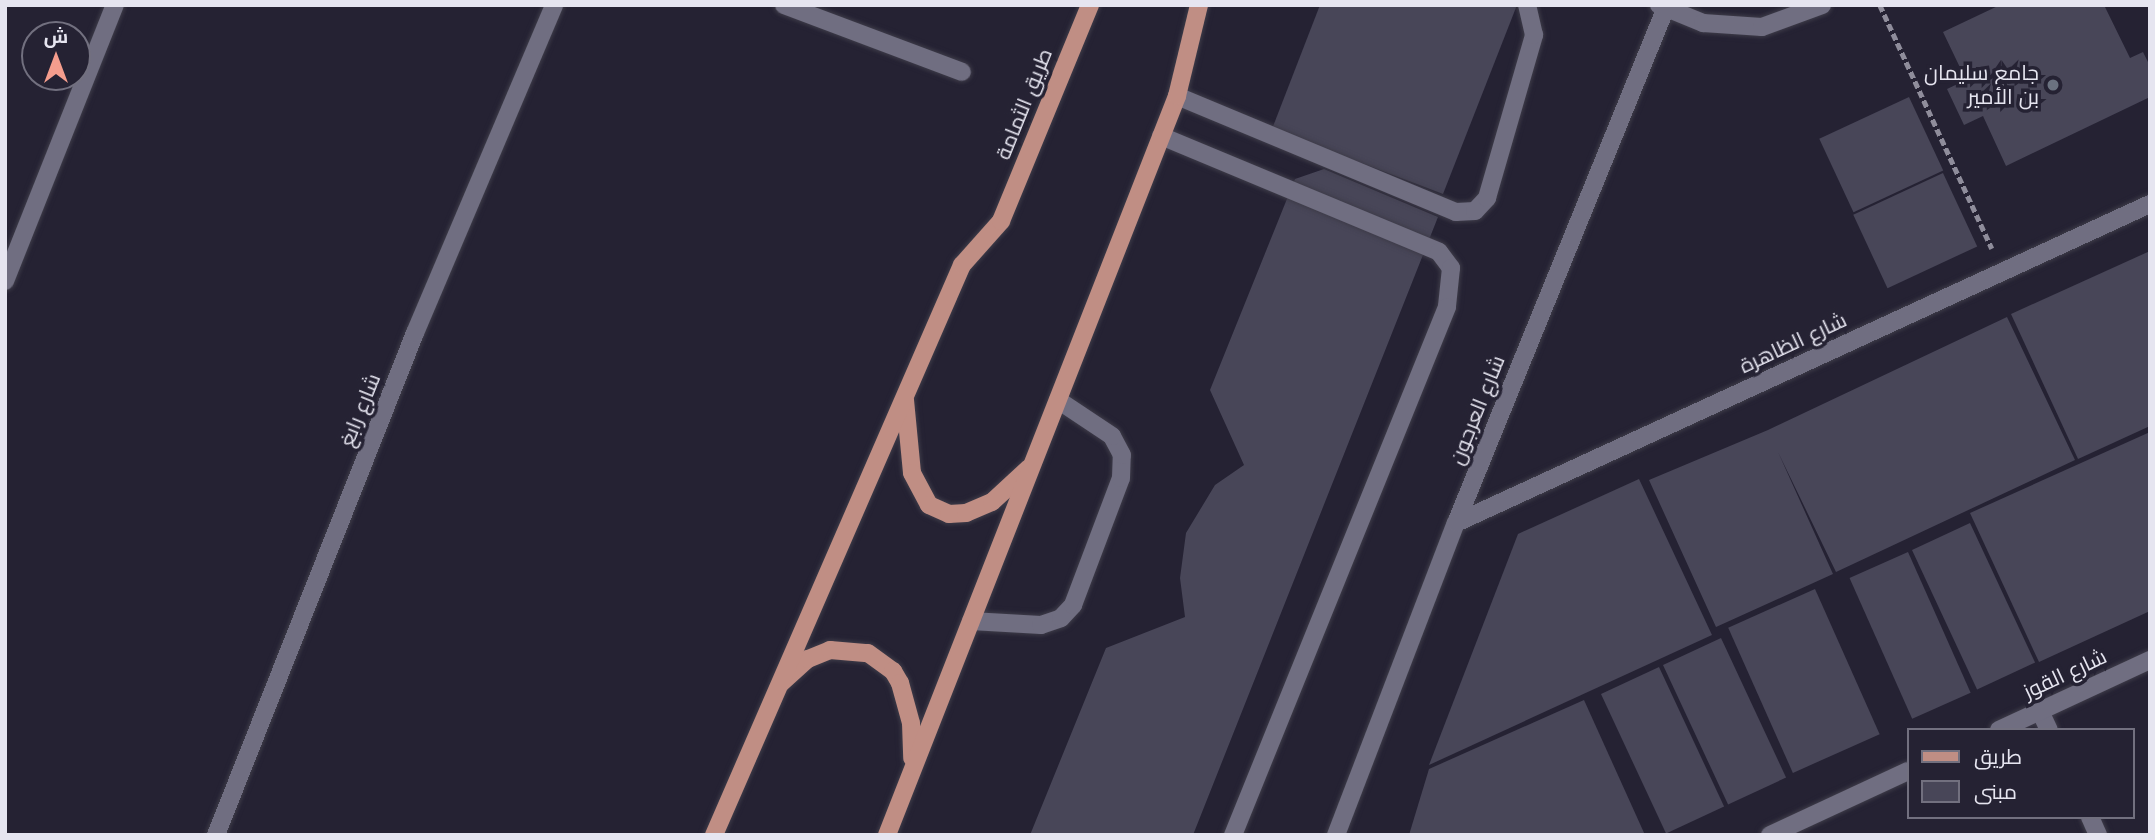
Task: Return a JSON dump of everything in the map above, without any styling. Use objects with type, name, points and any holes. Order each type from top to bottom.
[{"type":"main road","name":"طريق الثمامة","points":[[713,835],[962,265],[1001,221],[1090,5]]},
{"type":"main road","points":[[887,835],[1177,96],[1199,5]]},
{"type":"main road","points":[[905,397],[912,473],[929,505],[949,514],[967,513],[992,502],[1033,464]]},
{"type":"main road","points":[[775,688],[808,659],[830,650],[869,653],[893,671],[900,683],[911,723],[912,768]]},
{"type":"street","points":[[5,281],[115,5]]},
{"type":"street","name":"شارع رابغ","points":[[216,835],[415,333],[554,5]]},
{"type":"street","points":[[784,5],[962,72]]},
{"type":"street","points":[[1177,96],[1456,212],[1475,211],[1487,198],[1534,34],[1527,5]]},
{"type":"street","points":[[1664,6],[1703,23],[1762,27],[1822,5]]},
{"type":"street","name":"شارع العرجون","points":[[1336,835],[1456,523],[1664,6]]},
{"type":"street","points":[[1161,136],[1439,252],[1451,268],[1447,307],[1233,835]]},
{"type":"street","name":"شارع الظاهرة","points":[[1456,523],[2150,204]]},
{"type":"street","points":[[971,621],[1041,625],[1061,618],[1073,605],[1121,478],[1122,455],[1112,436],[1058,400]]},
{"type":"street","name":"شارع القوز","points":[[2002,728],[2150,660]]},
{"type":"street","points":[[2040,711],[2048,728]]},
{"type":"street","points":[[1770,835],[1906,772]]},
{"type":"street","points":[[2091,819],[2098,835]]},
{"type":"path","points":[[1880,5],[2003,272]]},
{"type":"building","points":[[1320,5],[1517,5],[1443,194],[1272,129]]},
{"type":"building","name":"جامع سليمان بن الأمير","points":[[2000,5],[2109,5],[2105,7],[2130,58],[2143,52],[2150,66],[2150,97],[2006,166],[1983,116],[1964,125],[1947,89],[1966,80],[1943,32]]},
{"type":"building","points":[[1909,97],[1943,170],[1854,212],[1819,139]]},
{"type":"building","points":[[1324,169],[1438,217],[1193,835],[1030,835],[1106,648],[1185,617],[1180,578],[1186,533],[1215,485],[1244,465],[1210,390],[1295,179]]},
{"type":"building","points":[[1943,173],[1977,246],[1888,288],[1853,215]]},
{"type":"building","points":[[2150,251],[2150,426],[2078,459],[2011,314]]},
{"type":"building","points":[[2007,317],[2075,460],[1836,572],[1778,452],[1833,574],[1716,627],[1649,480],[1768,430]]},
{"type":"building","points":[[2150,432],[2150,611],[2039,662],[1970,513]]},
{"type":"building","points":[[1639,479],[1712,635],[1429,765],[1518,534]]},
{"type":"building","points":[[1970,523],[2035,663],[1977,690],[1912,550]]},
{"type":"building","points":[[1908,552],[1971,693],[1912,719],[1850,578]]},
{"type":"building","points":[[1815,589],[1880,734],[1793,773],[1728,628]]},
{"type":"building","points":[[1721,638],[1786,778],[1728,805],[1663,665]]},
{"type":"building","points":[[1659,667],[1724,807],[1666,834],[1601,694]]},
{"type":"building","points":[[1584,700],[1645,835],[1409,835],[1429,769]]},
{"type":"place","name":"جامع سليمان بن الأمير","points":[[2053,85]]}]
